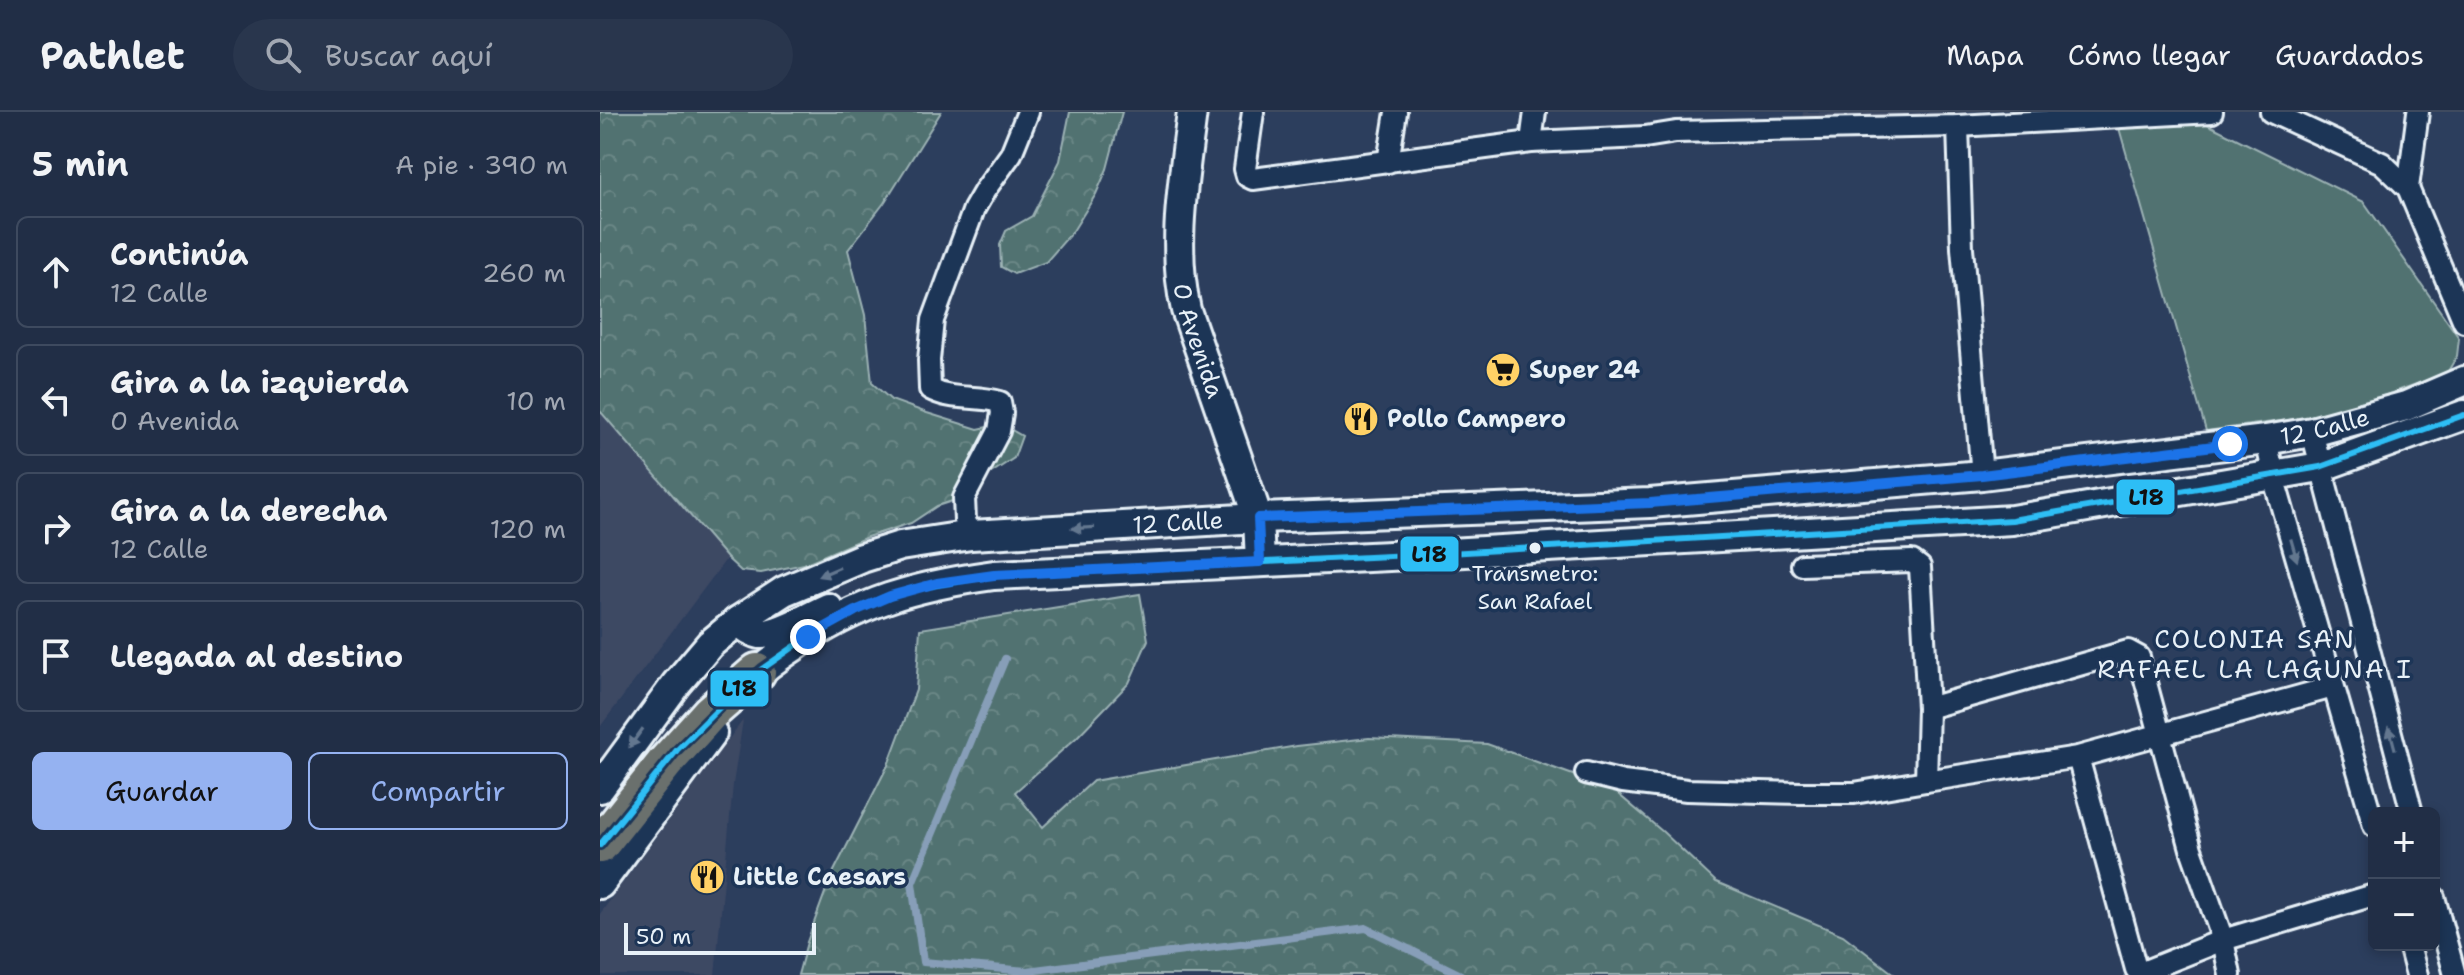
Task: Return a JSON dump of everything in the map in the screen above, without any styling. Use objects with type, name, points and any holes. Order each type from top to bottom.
[{"type":"highway","points":[[600,845],[710,713],[757,672]]},
{"type":"main road","name":"0 Avenida","points":[[1192,112],[1180,214],[1179,280],[1186,310],[1258,518],[1260,562]]},
{"type":"main road","name":"12 Calle","points":[[600,788],[676,684],[710,644],[738,621],[784,591],[862,558],[900,546],[971,535],[1258,518],[1650,503],[1982,475],[2312,432],[2406,406],[2464,381]]},
{"type":"main road","name":"12 Calle","points":[[600,884],[757,672],[808,637],[855,611],[890,596],[937,583],[994,575],[2012,520],[2320,467],[2464,415]]},
{"type":"main road","points":[[738,621],[760,634],[772,633],[844,600],[873,595],[890,596]]},
{"type":"street","points":[[971,535],[965,520],[964,498],[999,431],[1002,413],[1000,402],[984,397],[963,398],[941,394],[930,389],[933,320],[974,209],[1011,154],[1028,112]]},
{"type":"street","points":[[1253,112],[1245,169],[1247,176],[1253,179],[1531,142],[1645,137],[1677,122],[1781,120],[1958,126],[2212,112]]},
{"type":"street","points":[[1388,162],[1396,112]]},
{"type":"street","points":[[1531,142],[1535,112]]},
{"type":"street","points":[[2271,112],[2382,163],[2408,188],[2464,322]]},
{"type":"street","points":[[2408,188],[2418,112]]},
{"type":"street","points":[[1958,126],[1962,248],[1982,475]]},
{"type":"street","points":[[2312,432],[2410,807]]},
{"type":"street","points":[[2266,440],[2273,475],[2368,807]]},
{"type":"street","points":[[1802,565],[1912,561],[1920,567],[1928,708],[1926,781]]},
{"type":"street","points":[[1928,708],[2128,651],[2139,657],[2191,849],[2223,940],[2230,975]]},
{"type":"street","points":[[1586,773],[1623,782],[1687,790],[1854,793],[2078,757],[2333,687]]},
{"type":"street","points":[[2078,757],[2136,969],[2145,971],[2223,940],[2368,897]]},
{"type":"street","points":[[2440,919],[2455,975]]},
{"type":"street","points":[[2411,951],[2417,975]]},
{"type":"shaded area","points":[[1803,112],[2067,112],[1801,129]]},
{"type":"shaded area","points":[[600,411],[727,558],[600,727]]},
{"type":"shaded area","points":[[743,720],[733,784],[715,975],[600,975],[600,914]]},
{"type":"green space","points":[[600,112],[941,112],[884,203],[848,250],[865,315],[872,383],[891,400],[927,413],[978,429],[1001,424],[1022,436],[1014,458],[988,475],[974,494],[937,506],[911,523],[867,537],[804,564],[761,573],[741,571],[600,411]]},
{"type":"green space","points":[[1070,112],[1122,112],[1107,169],[1073,231],[1046,262],[1014,274],[1001,267],[1000,245],[1006,231],[1032,216],[1060,161]]},
{"type":"green space","points":[[2205,123],[2364,202],[2459,338],[2457,356],[2447,373],[2333,414],[2206,431],[2119,128]]},
{"type":"green space","points":[[1140,594],[1148,640],[1129,683],[1076,738],[1015,792],[1043,827],[1093,781],[1297,746],[1369,738],[1487,744],[1612,789],[1716,882],[1843,935],[1895,975],[798,975],[830,879],[888,765],[916,690],[920,629]]},
{"type":"waterway","points":[[1005,659],[912,883],[923,962],[1027,971],[1366,928],[1461,975]]},
{"type":"transit line","name":"L18","points":[[600,845],[677,750],[762,669],[861,608],[918,588],[994,575],[1431,554],[2012,520],[2320,467],[2464,415]]},
{"type":"place","name":"Super 24","points":[[1503,370]]},
{"type":"place","name":"Pollo Campero","points":[[1361,419]]},
{"type":"place","name":"Transmetro: San Rafael","points":[[1535,548]]},
{"type":"place","name":"Little Caesars","points":[[707,877]]},
{"type":"district","name":"COLONIA SAN RAFAEL LA LAGUNA I","points":[[2255,654]]},
{"type":"route","points":[[808,637],[890,596],[937,583],[994,575],[1260,562],[1258,518],[1650,503],[1982,475],[2230,444]]}]
